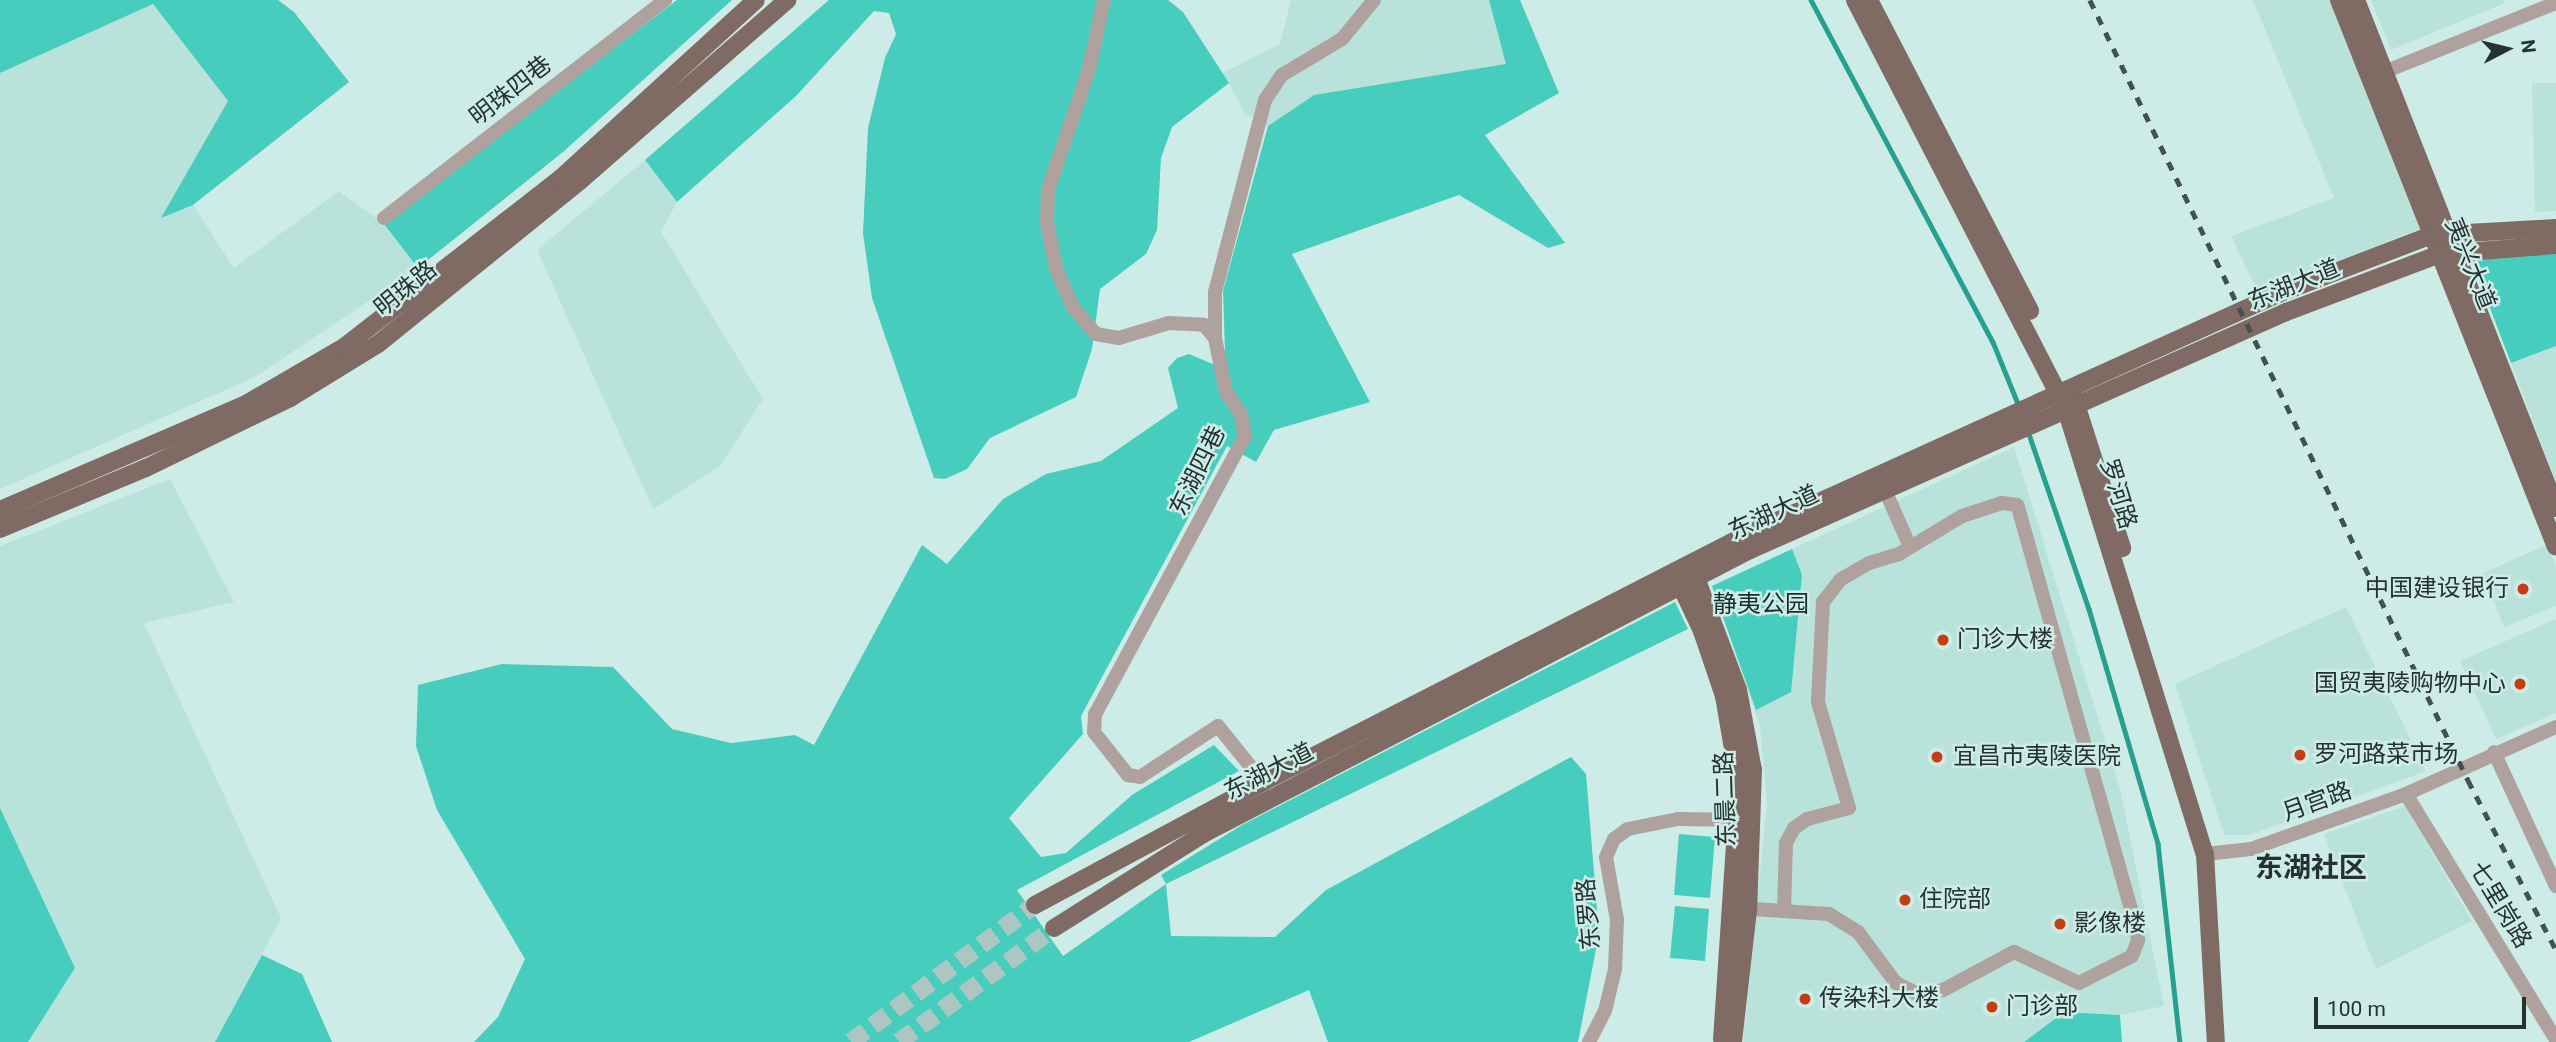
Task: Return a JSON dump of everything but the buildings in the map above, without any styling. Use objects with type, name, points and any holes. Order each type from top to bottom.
[{"type":"main road","name":"明珠路","points":[[0,510],[246,404],[344,347],[560,179],[756,0]]},
{"type":"main road","name":"明珠路","points":[[0,529],[146,468],[290,398],[378,344],[581,180],[787,0]]},
{"type":"main road","name":"罗河路","points":[[1855,0],[2068,399]]},
{"type":"main road","name":"罗河路","points":[[1869,0],[2068,399],[2210,853],[2226,1042]]},
{"type":"main road","name":"夷兴大道","points":[[2339,0],[2449,252],[2556,508]]},
{"type":"main road","name":"夷兴大道","points":[[2356,0],[2441,234]]},
{"type":"main road","name":"东湖大道","points":[[2068,399],[2278,294],[2441,234],[2556,228]]},
{"type":"main road","name":"东湖大道","points":[[1035,905],[1263,782],[1677,579],[1990,431],[2286,312],[2449,252],[2556,245]]},
{"type":"main road","name":"夷兴大道","points":[[2449,252],[2556,547]]},
{"type":"main road","name":"东湖大道","points":[[1694,571],[1885,489],[1990,431]]},
{"type":"main road","name":"东晨二路","points":[[1694,571],[1738,690],[1753,770],[1747,820],[1733,1042]]},
{"type":"main road","name":"东湖大道","points":[[1054,928],[1172,851],[1677,579]]},
{"type":"main road","name":"东晨二路","points":[[1677,579],[1724,696],[1747,820]]},
{"type":"main road","name":"罗河路","points":[[2210,853],[2216,1042]]},
{"type":"main road","name":"东晨二路","points":[[1722,1042],[1741,908]]},
{"type":"street","name":"明珠四巷","points":[[384,218],[665,0]]},
{"type":"street","points":[[1104,0],[1089,69],[1048,190],[1047,222],[1056,268],[1073,307],[1096,334],[1119,338],[1169,323],[1191,322],[1204,325],[1215,338]]},
{"type":"street","points":[[1215,338],[1215,292],[1265,100],[1282,75],[1342,39],[1374,0]]},
{"type":"street","points":[[2384,72],[2556,3]]},
{"type":"street","name":"东湖四巷","points":[[1215,338],[1226,392],[1241,414],[1245,436],[1095,714],[1094,732],[1128,775],[1140,777],[1218,726],[1263,782]]},
{"type":"street","points":[[1885,489],[1910,547]]},
{"type":"street","points":[[1741,908],[1784,911],[1829,914],[1846,923],[1866,940],[1896,983],[1918,994],[1943,990],[2014,952],[2078,983],[2121,965],[2136,949],[2136,927],[2017,505],[2002,503],[1962,516],[1910,547],[1841,579],[1823,602],[1818,702],[1849,808],[1807,819],[1794,828],[1786,843],[1784,911]]},
{"type":"street","name":"月宫路","points":[[2210,853],[2251,849],[2406,794],[2494,752],[2556,727]]},
{"type":"street","points":[[2494,752],[2556,886]]},
{"type":"street","name":"七里岗路","points":[[2406,794],[2556,1040]]},
{"type":"street","name":"东罗路","points":[[1589,1042],[1605,1011],[1615,969],[1617,920],[1606,857],[1614,839],[1628,829],[1678,818],[1747,820]]},
{"type":"shaded area","points":[[1291,0],[1489,0],[1507,64],[1314,95],[1268,126],[1245,114],[1223,73],[1280,44]]},
{"type":"shaded area","points":[[2253,0],[2333,0],[2422,228],[2258,292],[2231,236],[2334,198]]},
{"type":"shaded area","points":[[2371,0],[2504,0],[2505,3],[2391,50]]},
{"type":"shaded area","points":[[153,4],[228,101],[162,217],[193,205],[234,268],[339,191],[384,224],[418,268],[255,377],[0,489],[0,73]]},
{"type":"shaded area","points":[[2532,83],[2556,83],[2556,211],[2535,212]]},
{"type":"shaded area","points":[[645,160],[677,202],[661,232],[763,399],[720,466],[653,509],[537,250]]},
{"type":"shaded area","points":[[2556,346],[2556,482],[2511,363]]},
{"type":"shaded area","name":"宜昌市夷陵医院","points":[[2014,447],[2120,789],[2164,1006],[2120,1015],[2064,1012],[2024,1042],[1743,1042],[1767,803],[1760,726],[1712,586]]},
{"type":"shaded area","points":[[170,479],[234,602],[144,623],[281,918],[215,1042],[28,1042],[75,968],[0,808],[0,546]]},
{"type":"shaded area","points":[[2548,544],[2556,566],[2556,606],[2504,627],[2483,573]]},
{"type":"shaded area","name":"罗河路菜市场","points":[[2346,607],[2426,771],[2250,835],[2224,835],[2175,684]]},
{"type":"shaded area","name":"国贸夷陵购物中心","points":[[2556,619],[2556,713],[2496,739],[2460,661]]},
{"type":"shaded area","points":[[2405,806],[2472,921],[2376,969],[2324,834]]},
{"type":"green space","points":[[0,0],[278,0],[294,12],[349,82],[193,205],[161,218],[228,101],[153,4],[0,73]]},
{"type":"green space","points":[[677,0],[732,0],[563,152],[418,268],[384,224]]},
{"type":"green space","points":[[829,0],[1168,0],[1183,12],[1229,83],[1172,127],[1161,158],[1157,230],[1146,254],[1100,289],[1092,349],[1076,397],[990,438],[967,469],[945,479],[934,478],[872,298],[863,233],[868,128],[885,58],[896,34],[889,13],[874,11],[796,96],[677,202],[645,160]]},
{"type":"green space","points":[[1489,0],[1520,0],[1559,93],[1485,135],[1565,243],[1548,248],[1459,195],[1292,254],[1370,402],[1274,430],[1256,462],[1227,446],[1081,716],[1083,734],[1009,818],[1041,857],[1066,853],[1132,795],[1214,745],[1239,771],[1017,890],[1063,956],[1166,884],[1171,936],[1275,937],[1326,890],[1571,757],[1586,774],[1599,934],[1578,1042],[1328,1042],[1309,990],[1189,1042],[474,1042],[498,1017],[525,959],[437,810],[416,746],[418,685],[502,664],[613,667],[672,729],[731,743],[795,735],[814,745],[922,545],[947,564],[1003,499],[1046,474],[1101,461],[1178,408],[1168,368],[1177,358],[1189,354],[1215,365],[1225,350],[1223,291],[1268,126],[1314,95],[1506,64]]},
{"type":"green space","points":[[2556,253],[2556,346],[2511,363],[2470,256]]},
{"type":"green space","name":"静夷公园","points":[[1792,549],[1802,575],[1791,692],[1756,710],[1712,586]]},
{"type":"green space","points":[[1675,602],[1688,629],[1166,884],[1161,875],[1242,825]]},
{"type":"green space","points":[[0,808],[75,968],[28,1042],[0,1042]]},
{"type":"green space","points":[[1679,834],[1715,837],[1710,898],[1674,895]]},
{"type":"green space","points":[[1675,906],[1709,909],[1705,961],[1670,958]]},
{"type":"green space","points":[[262,955],[302,974],[332,1042],[215,1042]]},
{"type":"green space","points":[[2064,1012],[2120,1015],[2122,1042],[2024,1042]]},
{"type":"waterway","points":[[1811,0],[1993,342],[2019,406]]},
{"type":"waterway","points":[[2028,431],[2089,609],[2158,844],[2180,1042]]},
{"type":"tunnel","points":[[851,1042],[1035,905]]},
{"type":"tunnel","points":[[899,1042],[1054,928]]},
{"type":"railway","points":[[2090,0],[2468,780],[2556,950]]},
{"type":"place","name":"中国建设银行","points":[[2523,589]]},
{"type":"place","name":"门诊大楼","points":[[1943,640]]},
{"type":"place","name":"国贸夷陵购物中心","points":[[2520,684]]},
{"type":"place","name":"罗河路菜市场","points":[[2300,755]]},
{"type":"place","name":"宜昌市夷陵医院","points":[[1937,757]]},
{"type":"place","name":"住院部","points":[[1905,900]]},
{"type":"place","name":"影像楼","points":[[2060,924]]},
{"type":"place","name":"传染科大楼","points":[[1805,999]]},
{"type":"place","name":"门诊部","points":[[1992,1007]]},
{"type":"district","name":"东湖社区","points":[[2311,868]]}]
